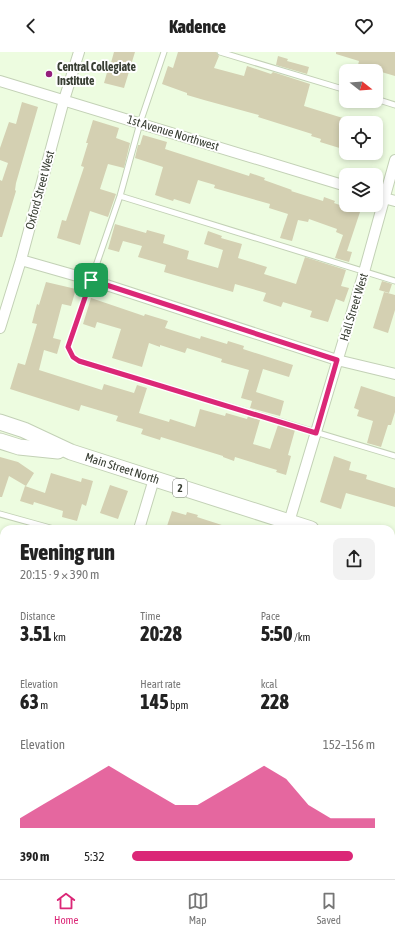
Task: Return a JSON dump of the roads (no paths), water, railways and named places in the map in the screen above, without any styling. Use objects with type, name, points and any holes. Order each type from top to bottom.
[{"type":"main road","name":"Main Street North","points":[[0,422],[24,430],[71,452],[298,525]]},
{"type":"main road","name":"Main Street North","points":[[0,441],[19,446],[71,452]]},
{"type":"street","name":"Oxford Street West","points":[[0,328],[21,260],[64,100],[79,52]]},
{"type":"street","name":"1st Avenue Northwest","points":[[0,81],[339,184]]},
{"type":"street","name":"Hall Street West","points":[[383,190],[395,160]]},
{"type":"street","points":[[383,198],[395,201]]},
{"type":"street","name":"Hall Street West","points":[[289,522],[364,272],[377,212]]},
{"type":"street","points":[[21,260],[91,280],[337,360],[395,374]]},
{"type":"street","points":[[140,525],[154,479]]},
{"type":"lane","points":[[164,52],[140,123],[120,196],[68,347],[73,357],[87,363],[395,456]]},
{"type":"lane","points":[[220,52],[339,88]]},
{"type":"lane","points":[[383,101],[395,105]]},
{"type":"lane","points":[[120,196],[395,281]]},
{"type":"lane","points":[[0,514],[40,525]]},
{"type":"place","name":"Central Collegiate Institute","points":[[49,74]]}]
